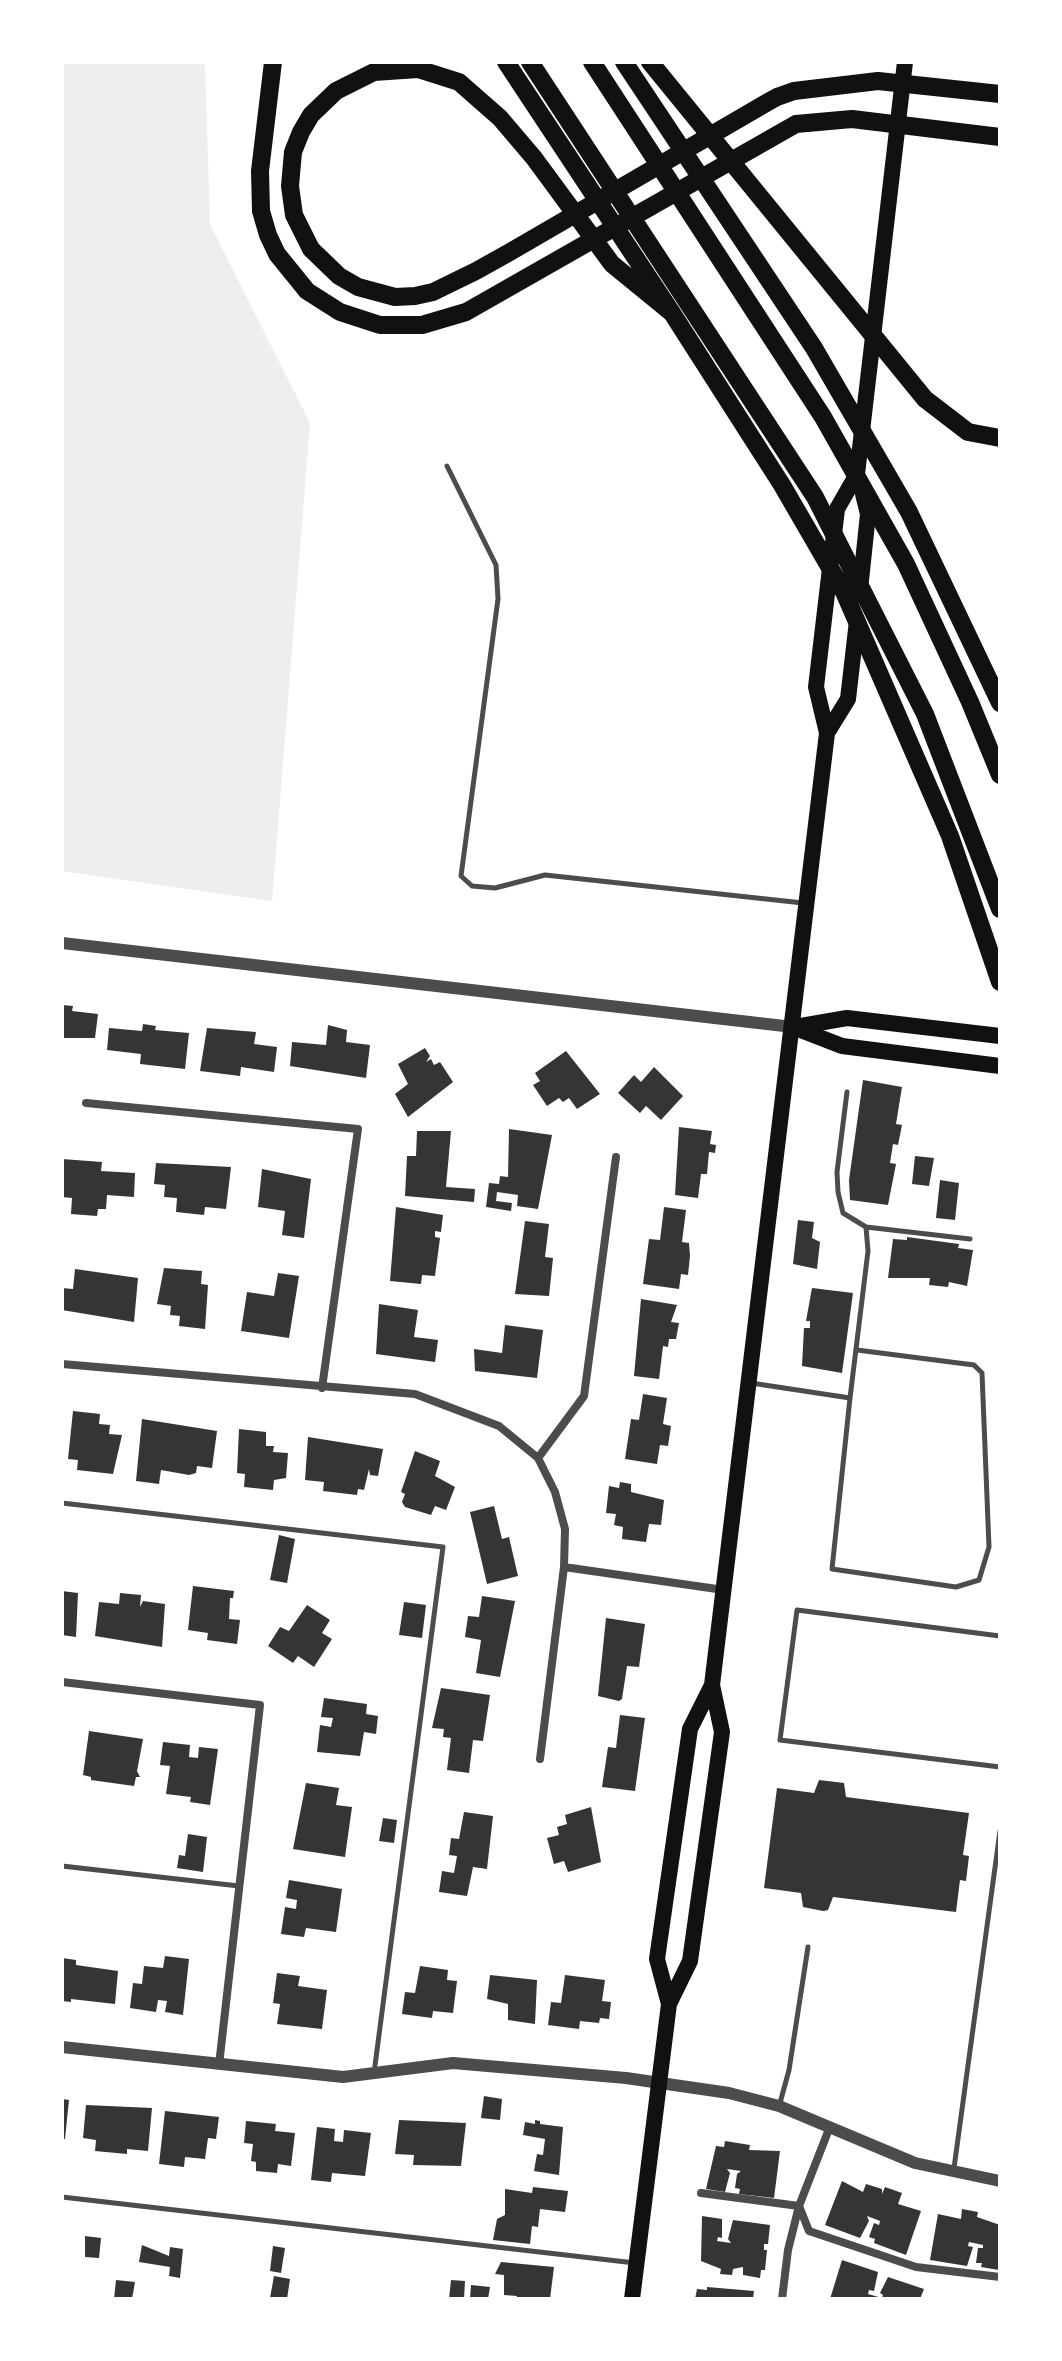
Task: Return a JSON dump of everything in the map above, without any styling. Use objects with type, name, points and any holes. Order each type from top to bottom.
[{"type":"highway","points":[[273,62],[260,171],[261,211],[277,254],[307,291],[340,312],[361,321],[399,326],[422,325],[466,312],[785,128],[827,118],[1000,137]]},
{"type":"highway","points":[[506,62],[782,485],[844,592],[950,836],[1000,982]]},
{"type":"highway","points":[[530,62],[815,497],[925,714],[1000,909]]},
{"type":"highway","points":[[592,62],[823,417],[906,564],[1000,775]]},
{"type":"highway","points":[[624,62],[814,348],[909,512],[1000,703]]},
{"type":"highway","points":[[650,62],[925,399],[968,432],[1000,438]]},
{"type":"highway","points":[[672,313],[612,264],[534,158],[500,118],[459,82],[418,69],[374,72],[336,91],[311,115],[293,152],[291,198],[294,215],[311,249],[339,276],[376,293],[415,296],[454,283],[510,252],[768,102],[794,91],[878,81],[1000,94]]},
{"type":"main road","points":[[669,2004],[657,1959],[690,1729],[712,1685],[725,1590],[827,733],[816,687],[817,673],[837,509],[857,474],[886,251],[905,62]]},
{"type":"main road","points":[[827,733],[848,699],[868,514],[857,474]]},
{"type":"main road","points":[[793,1027],[847,1018],[1000,1036]]},
{"type":"main road","points":[[793,1027],[842,1046],[1000,1066]]},
{"type":"main road","points":[[632,2299],[669,2004],[690,1961],[720,1748],[722,1732],[712,1685]]},
{"type":"street","points":[[62,943],[793,1027]]},
{"type":"street","points":[[86,1103],[358,1129],[322,1388]]},
{"type":"street","points":[[538,1458],[584,1396],[616,1157]]},
{"type":"street","points":[[62,1364],[415,1394],[499,1426],[538,1458],[555,1492],[565,1529],[564,1567],[540,1759]]},
{"type":"street","points":[[564,1567],[725,1590]]},
{"type":"street","points":[[62,1682],[260,1705],[219,2065]]},
{"type":"street","points":[[62,2047],[343,2077],[453,2063],[550,2070],[729,2093],[779,2106],[915,2163],[1000,2181]]},
{"type":"street","points":[[782,2299],[788,2250],[799,2206],[829,2129]]},
{"type":"street","points":[[701,2193],[799,2206]]},
{"type":"street","points":[[799,2206],[809,2231],[916,2267],[1000,2277]]},
{"type":"lane","points":[[447,466],[496,565],[498,599],[461,876],[472,886],[495,888],[545,875],[808,904]]},
{"type":"lane","points":[[847,1092],[837,1172],[843,1213],[866,1227],[970,1239]]},
{"type":"lane","points":[[857,1350],[974,1365],[982,1373],[989,1547],[979,1580],[956,1587],[832,1569],[868,1251],[866,1227]]},
{"type":"lane","points":[[750,1383],[850,1398]]},
{"type":"lane","points":[[62,1503],[443,1547],[373,2074]]},
{"type":"lane","points":[[1000,1636],[797,1610],[780,1740],[1000,1767]]},
{"type":"lane","points":[[954,2173],[1000,1831]]},
{"type":"lane","points":[[62,1866],[239,1886]]},
{"type":"lane","points":[[779,2106],[789,2070],[808,1947]]},
{"type":"lane","points":[[62,2197],[636,2263]]},
{"type":"shaded area","points":[[62,62],[205,62],[210,224],[310,423],[272,901],[62,871]]},
{"type":"building","points":[[62,1005],[73,1006],[72,1011],[98,1014],[95,1038],[62,1038]]},
{"type":"building","points":[[143,1024],[156,1026],[155,1030],[189,1033],[185,1069],[140,1064],[141,1054],[107,1050],[109,1028],[142,1031]]},
{"type":"building","points":[[328,1025],[347,1030],[346,1042],[370,1045],[366,1078],[290,1066],[292,1042],[326,1045]]},
{"type":"building","points":[[207,1028],[256,1032],[254,1044],[277,1047],[274,1072],[241,1067],[240,1076],[200,1071]]},
{"type":"building","points":[[425,1048],[430,1056],[426,1062],[431,1059],[434,1065],[440,1062],[453,1082],[408,1117],[395,1094],[408,1084],[398,1064]]},
{"type":"building","points":[[566,1051],[600,1094],[577,1109],[569,1098],[563,1102],[559,1098],[547,1106],[533,1085],[540,1081],[535,1073]]},
{"type":"building","points":[[654,1067],[683,1096],[661,1120],[646,1106],[640,1113],[618,1093],[634,1075],[641,1082]]},
{"type":"building","points":[[863,1080],[902,1087],[896,1124],[902,1125],[898,1145],[893,1144],[890,1163],[896,1164],[888,1205],[850,1200],[849,1180]]},
{"type":"building","points":[[679,1127],[712,1131],[710,1144],[716,1145],[715,1153],[709,1152],[707,1174],[701,1174],[698,1198],[675,1195]]},
{"type":"building","points":[[509,1129],[552,1135],[538,1209],[517,1206],[518,1195],[497,1192],[496,1201],[512,1203],[511,1211],[486,1207],[489,1183],[499,1184],[500,1176],[508,1177]]},
{"type":"building","points":[[417,1131],[451,1131],[446,1187],[475,1189],[474,1202],[405,1196],[407,1156],[416,1156]]},
{"type":"building","points":[[915,1156],[934,1158],[929,1186],[912,1184]]},
{"type":"building","points":[[62,1159],[102,1162],[101,1171],[135,1173],[134,1197],[107,1195],[106,1209],[98,1209],[97,1216],[71,1214],[72,1198],[62,1197]]},
{"type":"building","points":[[156,1163],[231,1167],[226,1209],[205,1207],[204,1215],[176,1212],[177,1198],[164,1197],[165,1185],[154,1184]]},
{"type":"building","points":[[262,1169],[311,1179],[304,1238],[282,1235],[285,1211],[258,1207]]},
{"type":"building","points":[[940,1180],[959,1183],[955,1220],[936,1218]]},
{"type":"building","points":[[396,1207],[443,1215],[441,1232],[435,1231],[435,1237],[440,1238],[435,1276],[422,1275],[421,1284],[390,1281]]},
{"type":"building","points":[[664,1207],[686,1210],[682,1242],[689,1243],[690,1256],[688,1275],[681,1274],[679,1289],[643,1284],[649,1239],[660,1240]]},
{"type":"building","points":[[798,1220],[814,1222],[812,1238],[820,1242],[817,1269],[793,1264]]},
{"type":"building","points":[[525,1221],[549,1224],[545,1257],[553,1258],[549,1296],[515,1294]]},
{"type":"building","points":[[907,1237],[959,1244],[958,1248],[973,1250],[967,1286],[949,1282],[948,1287],[929,1285],[930,1278],[888,1278],[893,1239],[907,1240]]},
{"type":"building","points":[[164,1268],[202,1271],[201,1284],[208,1285],[205,1329],[179,1326],[180,1316],[170,1315],[171,1306],[157,1304]]},
{"type":"building","points":[[75,1269],[138,1278],[134,1322],[62,1310],[62,1288],[73,1289]]},
{"type":"building","points":[[278,1273],[299,1276],[289,1338],[241,1331],[247,1292],[274,1296]]},
{"type":"building","points":[[812,1288],[853,1293],[842,1373],[802,1366],[804,1328],[810,1328],[810,1321],[806,1321]]},
{"type":"building","points":[[641,1299],[677,1305],[671,1322],[679,1323],[676,1339],[669,1339],[668,1347],[663,1346],[659,1379],[634,1376]]},
{"type":"building","points":[[379,1304],[418,1310],[414,1337],[438,1340],[435,1362],[376,1354]]},
{"type":"building","points":[[505,1325],[543,1330],[537,1378],[475,1371],[474,1349],[502,1353]]},
{"type":"building","points":[[643,1394],[667,1398],[663,1424],[671,1426],[668,1446],[660,1445],[657,1464],[625,1459],[631,1419],[639,1420]]},
{"type":"building","points":[[73,1411],[100,1414],[99,1424],[110,1425],[109,1434],[122,1435],[113,1474],[77,1470],[78,1460],[68,1459]]},
{"type":"building","points":[[142,1419],[217,1431],[212,1468],[197,1466],[196,1473],[189,1475],[161,1470],[159,1484],[136,1481]]},
{"type":"building","points":[[239,1429],[266,1432],[266,1446],[274,1446],[273,1452],[288,1453],[286,1478],[274,1480],[273,1490],[244,1487],[245,1474],[237,1473]]},
{"type":"building","points":[[308,1437],[383,1449],[378,1476],[370,1475],[369,1469],[364,1490],[358,1489],[357,1495],[323,1491],[324,1482],[305,1480]]},
{"type":"building","points":[[415,1451],[440,1461],[435,1476],[455,1487],[446,1510],[435,1506],[431,1515],[405,1507],[402,1502],[405,1494],[401,1492]]},
{"type":"building","points":[[620,1482],[631,1484],[631,1492],[664,1500],[661,1525],[649,1524],[646,1542],[622,1539],[623,1527],[614,1525],[616,1514],[606,1513],[609,1486],[619,1488]]},
{"type":"building","points":[[494,1506],[502,1539],[509,1537],[518,1576],[487,1584],[470,1512]]},
{"type":"building","points":[[279,1535],[295,1539],[287,1583],[270,1580]]},
{"type":"building","points":[[193,1586],[234,1591],[233,1598],[230,1598],[229,1619],[240,1620],[237,1644],[207,1640],[208,1633],[188,1630]]},
{"type":"building","points":[[62,1591],[78,1593],[76,1637],[62,1635]]},
{"type":"building","points":[[120,1593],[141,1595],[140,1607],[143,1601],[165,1604],[162,1647],[95,1636],[99,1602],[119,1604]]},
{"type":"building","points":[[482,1596],[515,1601],[500,1677],[476,1673],[481,1640],[465,1637],[468,1616],[479,1617]]},
{"type":"building","points":[[404,1602],[426,1605],[422,1638],[399,1635]]},
{"type":"building","points":[[307,1605],[330,1620],[322,1633],[332,1639],[314,1667],[298,1656],[293,1663],[268,1646],[280,1627],[289,1631]]},
{"type":"building","points":[[606,1618],[645,1624],[639,1667],[627,1666],[622,1699],[619,1701],[598,1696]]},
{"type":"building","points":[[441,1688],[490,1695],[483,1741],[473,1740],[469,1773],[447,1770],[451,1738],[443,1737],[444,1729],[432,1728]]},
{"type":"building","points":[[324,1698],[367,1704],[366,1714],[378,1716],[376,1734],[364,1732],[360,1756],[317,1752],[320,1725],[331,1727],[333,1718],[321,1717]]},
{"type":"building","points":[[620,1715],[645,1718],[635,1791],[602,1787],[608,1747],[616,1748]]},
{"type":"building","points":[[89,1731],[143,1739],[137,1771],[140,1777],[136,1777],[134,1786],[91,1780],[91,1777],[83,1775]]},
{"type":"building","points":[[163,1742],[190,1745],[189,1757],[198,1758],[199,1747],[218,1749],[210,1805],[190,1802],[191,1797],[166,1794],[170,1766],[160,1765]]},
{"type":"building","points":[[819,1780],[844,1783],[846,1797],[969,1813],[963,1855],[969,1856],[966,1881],[960,1880],[956,1912],[833,1897],[828,1910],[823,1911],[803,1907],[801,1893],[764,1888],[777,1788],[814,1793]]},
{"type":"building","points":[[306,1783],[339,1788],[336,1805],[352,1807],[345,1857],[293,1849]]},
{"type":"building","points":[[591,1807],[601,1862],[568,1872],[564,1861],[554,1864],[547,1838],[559,1835],[557,1827],[567,1824],[565,1815]]},
{"type":"building","points":[[464,1812],[493,1816],[487,1869],[473,1867],[467,1896],[439,1892],[442,1871],[454,1873],[457,1856],[449,1855],[451,1838],[459,1839]]},
{"type":"building","points":[[383,1818],[397,1820],[394,1843],[379,1841]]},
{"type":"building","points":[[188,1834],[207,1837],[203,1872],[177,1868],[179,1855],[185,1856]]},
{"type":"building","points":[[289,1880],[342,1889],[336,1932],[306,1928],[304,1937],[281,1934],[285,1907],[296,1909],[297,1900],[286,1898]]},
{"type":"building","points":[[165,1956],[189,1959],[183,2015],[165,2012],[167,2001],[158,2000],[156,2012],[130,2008],[133,1983],[142,1984],[144,1966],[163,1968]]},
{"type":"building","points":[[62,1958],[76,1960],[76,1965],[118,1971],[115,2004],[71,1999],[71,2002],[62,2001]]},
{"type":"building","points":[[420,1966],[448,1970],[447,1980],[457,1981],[453,2013],[433,2011],[432,2018],[402,2014],[405,1992],[415,1993]]},
{"type":"building","points":[[277,1973],[300,1976],[298,1986],[327,1990],[322,2029],[277,2024],[280,2004],[273,2003]]},
{"type":"building","points":[[490,1975],[537,1980],[535,2024],[508,2020],[508,2004],[487,1999]]},
{"type":"building","points":[[565,1975],[605,1980],[602,2001],[611,2002],[609,2019],[600,2018],[599,2023],[580,2021],[579,2029],[548,2025],[551,2002],[561,2003]]},
{"type":"building","points":[[484,2096],[502,2099],[500,2120],[481,2118]]},
{"type":"building","points":[[62,2099],[69,2100],[65,2139],[62,2139]]},
{"type":"building","points":[[86,2105],[152,2108],[148,2151],[127,2149],[127,2154],[95,2151],[96,2140],[83,2138]]},
{"type":"building","points":[[165,2111],[219,2117],[216,2139],[208,2138],[205,2159],[185,2157],[184,2167],[159,2164]]},
{"type":"building","points":[[399,2120],[466,2123],[461,2166],[413,2165],[414,2155],[395,2154]]},
{"type":"building","points":[[535,2120],[540,2124],[563,2127],[559,2175],[534,2171],[537,2154],[543,2155],[545,2139],[523,2135],[525,2122],[535,2124]]},
{"type":"building","points":[[246,2121],[276,2124],[275,2131],[295,2133],[291,2166],[278,2164],[277,2173],[256,2171],[256,2162],[251,2161],[253,2144],[244,2143]]},
{"type":"building","points":[[317,2127],[335,2129],[334,2141],[343,2142],[344,2130],[371,2133],[365,2176],[332,2173],[331,2182],[311,2180]]},
{"type":"building","points":[[725,2141],[750,2145],[749,2150],[780,2151],[774,2198],[739,2194],[740,2189],[735,2188],[737,2174],[741,2171],[727,2169],[730,2173],[725,2192],[706,2189],[716,2146],[724,2147]]},
{"type":"building","points":[[842,2181],[863,2192],[866,2184],[882,2189],[882,2194],[885,2187],[902,2193],[898,2204],[921,2211],[906,2255],[874,2243],[875,2239],[869,2237],[874,2223],[879,2225],[880,2221],[867,2216],[869,2221],[860,2238],[825,2225]]},
{"type":"building","points":[[533,2187],[568,2191],[565,2212],[540,2209],[538,2227],[532,2226],[530,2244],[493,2240],[497,2219],[505,2215],[505,2189],[532,2193]]},
{"type":"building","points":[[962,2209],[978,2212],[977,2217],[1000,2225],[999,2270],[976,2263],[978,2248],[983,2248],[983,2245],[969,2242],[968,2246],[973,2247],[967,2266],[930,2260],[938,2214],[961,2219]]},
{"type":"building","points":[[702,2216],[722,2219],[722,2238],[718,2237],[717,2241],[731,2243],[728,2239],[733,2220],[770,2225],[768,2244],[764,2244],[764,2250],[767,2250],[765,2270],[761,2270],[760,2278],[743,2275],[743,2267],[733,2269],[732,2275],[720,2274],[721,2269],[701,2261]]},
{"type":"building","points":[[85,2236],[101,2238],[99,2258],[85,2257]]},
{"type":"building","points":[[142,2245],[169,2256],[170,2247],[183,2249],[180,2278],[169,2276],[170,2267],[139,2262]]},
{"type":"building","points":[[273,2246],[285,2248],[281,2273],[270,2271]]},
{"type":"building","points":[[842,2260],[878,2272],[874,2291],[869,2290],[868,2294],[882,2298],[880,2293],[888,2277],[924,2289],[920,2299],[830,2299]]},
{"type":"building","points":[[501,2262],[554,2267],[550,2299],[516,2299],[517,2296],[504,2295],[504,2275],[495,2274]]},
{"type":"building","points":[[274,2276],[290,2279],[287,2299],[270,2298]]},
{"type":"building","points":[[116,2280],[135,2282],[132,2299],[114,2299]]},
{"type":"building","points":[[451,2280],[465,2281],[464,2299],[449,2299]]},
{"type":"building","points":[[471,2285],[490,2287],[488,2299],[470,2299]]},
{"type":"building","points":[[707,2287],[754,2291],[753,2299],[695,2299],[697,2289],[707,2290]]}]
